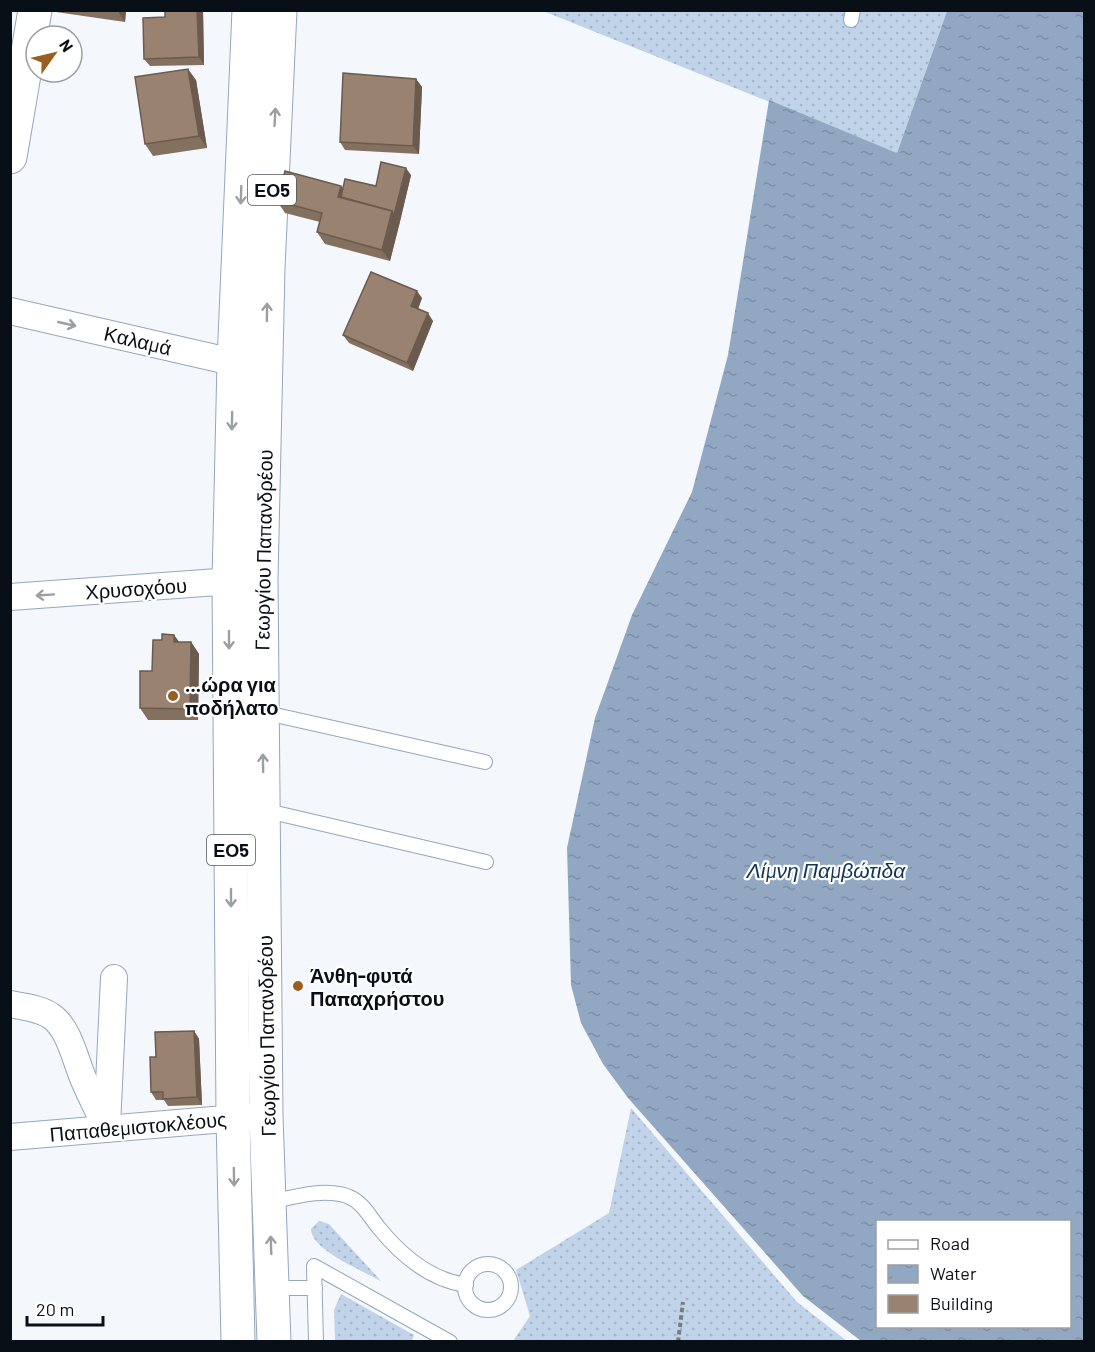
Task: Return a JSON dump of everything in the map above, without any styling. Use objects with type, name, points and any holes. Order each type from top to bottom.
[{"type":"main road","points":[[10,157],[18,75],[36,10]]},
{"type":"main road","name":"Γεωργίου Παπανδρέου","points":[[238,1341],[233,1118],[245,580],[234,362],[249,10]]},
{"type":"main road","name":"Γεωργίου Παπανδρέου","points":[[274,1341],[266,1116],[262,712],[245,580],[266,370],[268,268],[280,10]]},
{"type":"street","name":"Καλαμά","points":[[10,311],[266,370]]},
{"type":"street","name":"Χρυσοχόου","points":[[10,597],[245,580]]},
{"type":"street","points":[[106,1129],[114,978]]},
{"type":"street","points":[[10,1004],[36,1009],[57,1021],[65,1033],[106,1129]]},
{"type":"street","name":"Παπαθεμιστοκλέους","points":[[10,1137],[266,1116]]},
{"type":"lane","points":[[262,712],[485,762]]},
{"type":"lane","points":[[263,810],[486,862]]},
{"type":"lane","points":[[270,1202],[314,1193],[348,1196],[362,1206],[391,1242],[416,1263],[437,1276],[466,1285]]},
{"type":"lane","points":[[316,1341],[314,1266],[450,1341]]},
{"type":"lane","points":[[272,1288],[315,1288]]},
{"type":"path","points":[[678,1341],[683,1302]]},
{"type":"shaded area","points":[[543,11],[947,11],[897,153]]},
{"type":"shaded area","points":[[631,1108],[797,1302],[847,1341],[513,1341],[530,1316],[516,1270],[609,1213]]},
{"type":"shaded area","points":[[319,1221],[329,1224],[381,1281],[339,1259],[319,1245],[311,1229]]},
{"type":"shaded area","points":[[341,1294],[414,1335],[412,1341],[335,1341],[334,1310]]},
{"type":"water","name":"Λίμνη Παμβώτιδα","points":[[947,11],[1084,11],[1084,1341],[861,1341],[803,1296],[628,1098],[603,1064],[581,1023],[571,985],[567,848],[595,718],[632,615],[692,492],[728,355],[769,100],[897,153]]},
{"type":"building","points":[[165,10],[197,10],[199,57],[144,59],[143,18],[165,17]]},
{"type":"building","points":[[188,69],[199,136],[145,144],[135,77]]},
{"type":"building","points":[[343,73],[416,79],[413,146],[340,142]]},
{"type":"building","points":[[381,162],[406,168],[394,215],[392,211],[341,197],[345,179],[376,186]]},
{"type":"building","points":[[285,171],[341,186],[338,197],[392,211],[382,250],[317,232],[322,213],[277,201]]},
{"type":"building","points":[[371,272],[417,291],[411,306],[428,313],[407,363],[343,335]]},
{"type":"building","points":[[162,634],[174,635],[174,642],[191,642],[190,709],[140,708],[140,671],[152,671],[153,640],[162,640]]},
{"type":"building","points":[[194,1031],[197,1097],[163,1099],[163,1092],[151,1092],[150,1057],[156,1057],[155,1032]]},
{"type":"place","name":"...ώρα για ποδήλατο","points":[[173,696]]},
{"type":"place","name":"Άνθη-φυτά Παπαχρήστου","points":[[298,986]]}]
